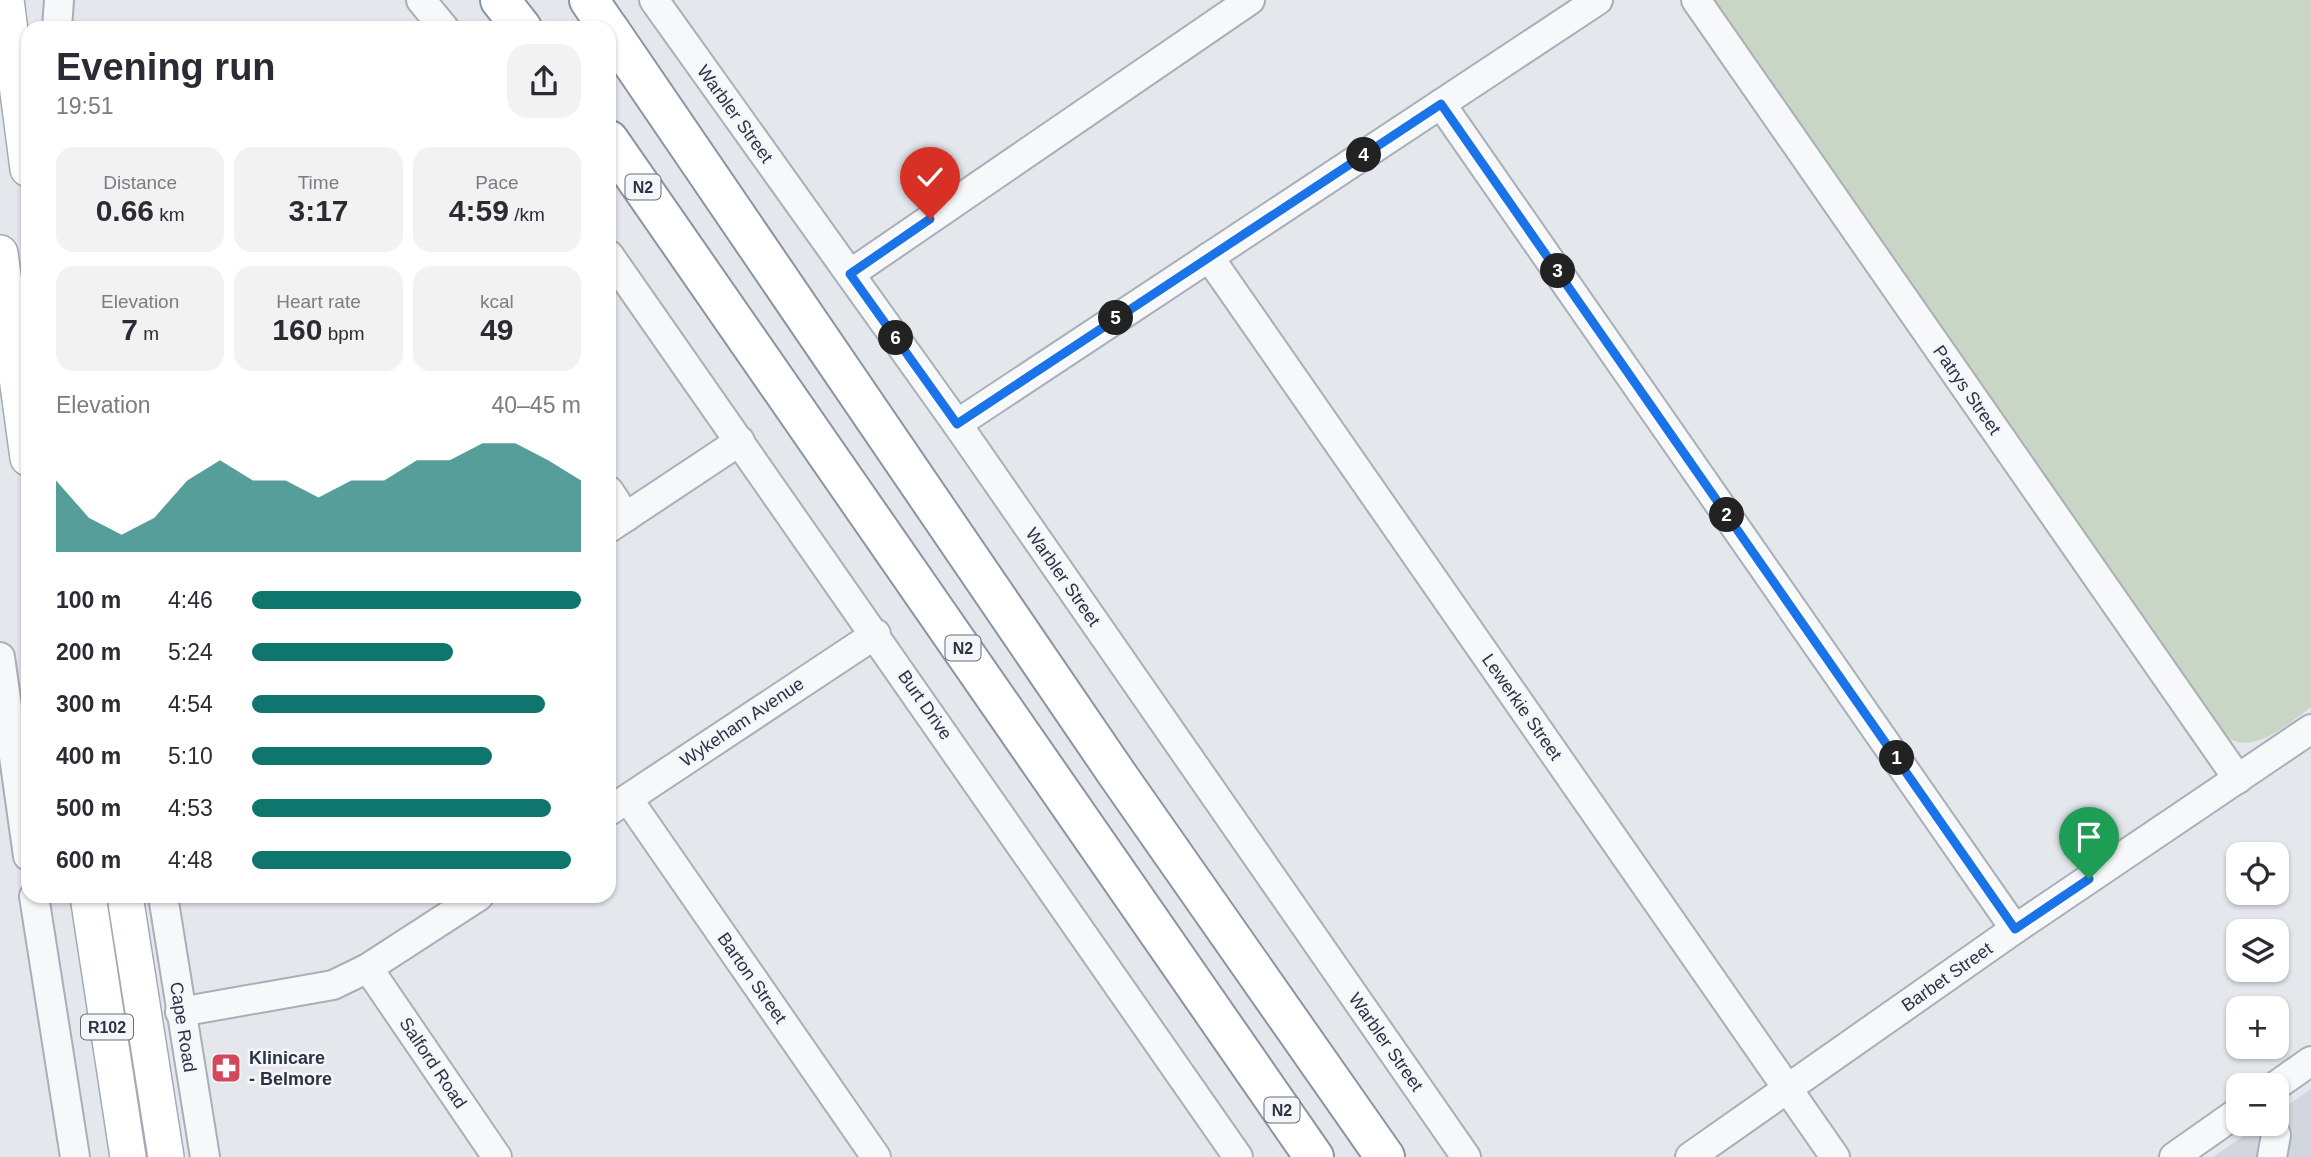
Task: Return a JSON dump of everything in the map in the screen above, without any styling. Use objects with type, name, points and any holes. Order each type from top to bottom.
[{"type":"highway","points":[[500,0],[516,21]]},
{"type":"highway","points":[[589,0],[603,21]]},
{"type":"highway","points":[[616,39],[1117,774],[1385,1157]]},
{"type":"highway","name":"N2","points":[[616,150],[1314,1157]]},
{"type":"main road","points":[[6,0],[21,115]]},
{"type":"main road","points":[[0,253],[21,407]]},
{"type":"main road","name":"R102","points":[[89,903],[128,1157]]},
{"type":"main road","name":"R102","points":[[126,903],[166,1157]]},
{"type":"main road","points":[[107,1024],[143,1018]]},
{"type":"street","points":[[58,21],[60,0]]},
{"type":"street","points":[[421,0],[438,21]]},
{"type":"street","name":"Warbler Street","points":[[654,0],[957,424],[1466,1157]]},
{"type":"street","points":[[850,274],[1251,0]]},
{"type":"street","points":[[957,424],[1598,0]]},
{"type":"street","name":"Patrys Street","points":[[1696,0],[2238,779]]},
{"type":"street","points":[[1441,104],[2015,929]]},
{"type":"street","name":"Lewerkie Street","points":[[1209,257],[1835,1157]]},
{"type":"street","name":"Burt Drive","points":[[616,265],[876,634],[1238,1157]]},
{"type":"street","points":[[618,523],[740,441]]},
{"type":"street","name":"Wykeham Avenue","points":[[619,805],[876,634]]},
{"type":"street","points":[[0,657],[21,806]]},
{"type":"street","name":"Barbet Street","points":[[1690,1157],[2015,929],[2311,729]]},
{"type":"street","name":"Barton Street","points":[[619,805],[876,1157]]},
{"type":"street","points":[[35,903],[75,1157]]},
{"type":"street","name":"Cape Road","points":[[164,903],[205,1157]]},
{"type":"street","points":[[180,1012],[314,990],[368,968],[468,903]]},
{"type":"street","name":"Salford Road","points":[[368,968],[497,1157]]},
{"type":"street","points":[[2289,1077],[2311,1061]]},
{"type":"street","points":[[2174,1157],[2226,1120]]},
{"type":"street","points":[[2272,1157],[2276,1136]]},
{"type":"shaded area","points":[[2311,1089],[2311,1157],[2213,1157],[2244,1136],[2289,1136],[2289,1104]]},
{"type":"green space","points":[[1709,0],[2311,0],[2311,707],[2270,736],[2258,740],[2246,743],[2224,735]]},
{"type":"place","name":"Klinicare - Belmore","points":[[226,1068]]},
{"type":"route","points":[[930,219],[850,274],[957,424],[1441,104],[2015,929],[2089,879]]}]
